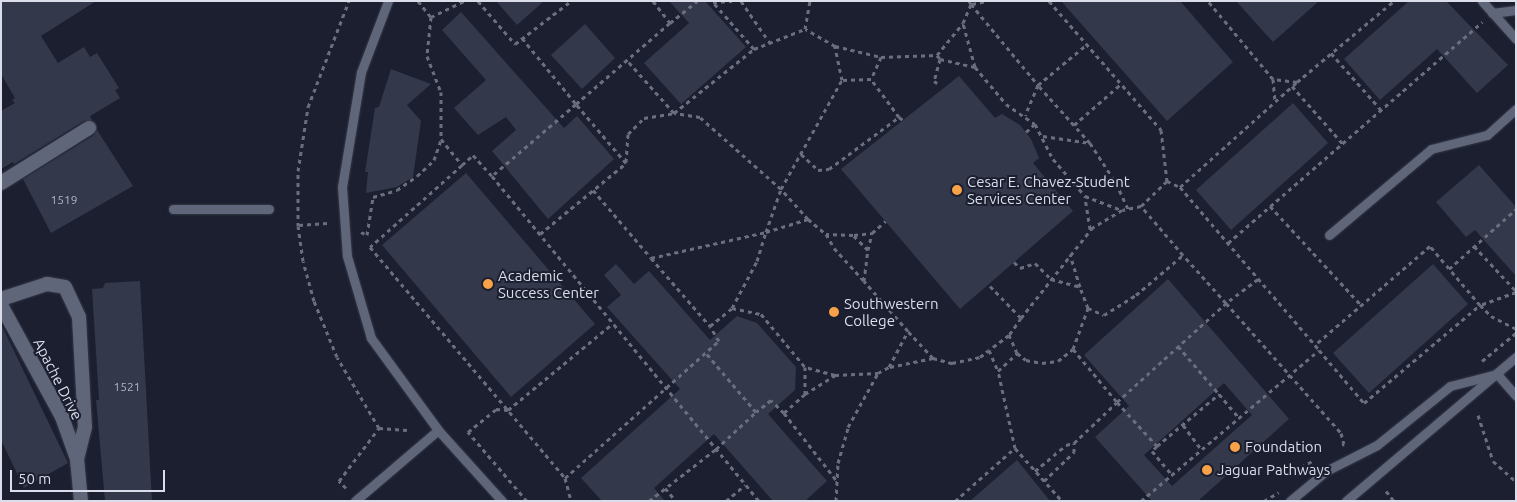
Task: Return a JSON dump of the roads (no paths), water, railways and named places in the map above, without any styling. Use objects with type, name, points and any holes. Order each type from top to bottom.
[{"type":"street","points":[[1,183],[89,128]]},
{"type":"street","points":[[1,299],[47,284],[65,286],[79,317],[85,427],[77,460]]},
{"type":"street","name":"Apache Drive","points":[[1,305],[62,417],[77,460],[81,501]]},
{"type":"lane","points":[[388,1],[361,72],[342,187],[347,256],[371,338],[438,430],[502,501]]},
{"type":"lane","points":[[1482,1],[1516,39]]},
{"type":"lane","points":[[1492,13],[1516,10]]},
{"type":"lane","points":[[1329,235],[1430,150],[1487,135],[1516,109]]},
{"type":"lane","points":[[173,209],[269,209]]},
{"type":"lane","points":[[1346,501],[1516,357]]},
{"type":"lane","points":[[1497,374],[1516,396]]},
{"type":"lane","points":[[1290,501],[1326,471],[1377,445],[1450,386],[1497,374]]},
{"type":"lane","points":[[355,501],[438,430]]},
{"type":"place","name":"Cesar E. Chavez-Student Services Center","points":[[957,190]]},
{"type":"place","name":"Academic Success Center","points":[[488,284]]},
{"type":"place","name":"Southwestern College","points":[[834,312]]},
{"type":"place","name":"Foundation","points":[[1235,447]]},
{"type":"place","name":"Jaguar Pathways","points":[[1207,470]]}]
